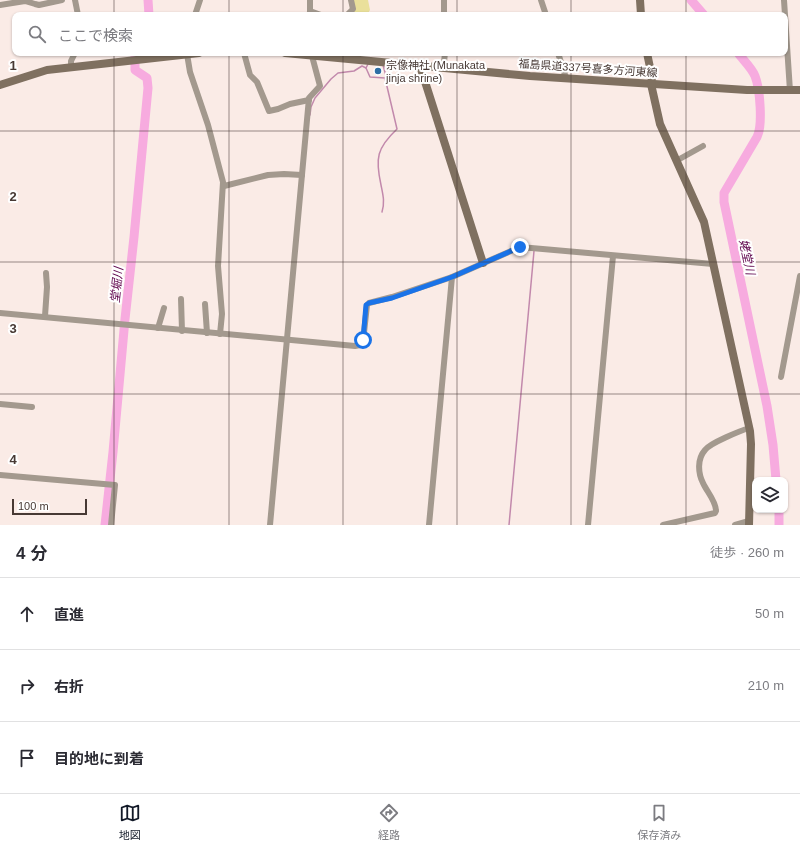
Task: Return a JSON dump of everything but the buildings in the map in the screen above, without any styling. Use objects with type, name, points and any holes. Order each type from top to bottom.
[{"type":"main road","points":[[640,0],[641,12]]},
{"type":"main road","points":[[0,85],[46,70],[169,56]]},
{"type":"main road","name":"福島県道337号喜多方河東線","points":[[320,56],[566,78],[747,90],[800,90]]},
{"type":"main road","points":[[648,56],[652,77],[651,84],[660,124],[701,214],[749,428],[751,444],[749,523]]},
{"type":"main road","points":[[420,66],[483,263]]},
{"type":"street","points":[[0,5],[25,0],[39,5],[62,0]]},
{"type":"street","points":[[75,0],[77,12]]},
{"type":"street","points":[[196,12],[200,0]]},
{"type":"street","points":[[310,0],[310,12]]},
{"type":"street","points":[[350,12],[353,9],[351,0]]},
{"type":"street","points":[[444,0],[444,12]]},
{"type":"street","points":[[541,0],[545,12]]},
{"type":"street","points":[[784,0],[785,12]]},
{"type":"street","points":[[71,67],[71,61],[74,56]]},
{"type":"street","points":[[187,56],[190,72],[208,125],[224,186],[218,266],[222,314],[220,334]]},
{"type":"street","points":[[245,56],[250,75],[257,82],[269,111],[309,100]]},
{"type":"street","points":[[270,525],[309,98],[320,86],[310,56]]},
{"type":"street","points":[[441,68],[445,56]]},
{"type":"street","points":[[559,56],[566,78]]},
{"type":"street","points":[[788,56],[790,91]]},
{"type":"street","points":[[676,161],[704,146]]},
{"type":"street","points":[[224,186],[268,175],[302,175]]},
{"type":"street","points":[[0,313],[355,346],[360,345],[363,342],[366,305],[369,303],[392,298],[452,277],[520,247],[713,264]]},
{"type":"street","points":[[588,525],[613,256]]},
{"type":"street","points":[[45,316],[47,287],[46,273]]},
{"type":"street","points":[[781,377],[797,308],[800,276]]},
{"type":"street","points":[[429,525],[452,277]]},
{"type":"street","points":[[181,299],[182,330]]},
{"type":"street","points":[[205,304],[207,333]]},
{"type":"street","points":[[158,328],[164,308]]},
{"type":"street","points":[[0,404],[32,407]]},
{"type":"street","points":[[663,525],[714,513],[716,511],[699,472],[703,453],[710,446],[749,428]]},
{"type":"street","points":[[0,475],[115,486],[112,525]]},
{"type":"street","points":[[735,525],[749,523]]},
{"type":"shaded area","points":[[353,0],[368,0],[370,10],[369,12],[354,12]]},
{"type":"waterway","name":"堂堀川","points":[[148,0],[149,12]]},
{"type":"waterway","name":"姥堂川","points":[[691,0],[701,12]]},
{"type":"waterway","name":"堂堀川","points":[[105,525],[148,88],[147,78],[135,70],[135,56]]},
{"type":"waterway","name":"姥堂川","points":[[740,56],[755,76],[757,82],[760,124],[757,137],[724,193],[724,202],[767,406],[776,477]]},
{"type":"waterway","points":[[366,68],[368,64]]},
{"type":"waterway","points":[[310,115],[311,107],[315,98],[338,73],[354,71],[362,66],[366,68],[370,77],[385,78],[386,76],[383,65]]},
{"type":"waterway","points":[[382,212],[384,202],[378,168],[379,154],[385,142],[397,129],[385,78]]},
{"type":"waterway","points":[[509,525],[534,251]]},
{"type":"waterway","name":"姥堂川","points":[[779,513],[779,525]]},
{"type":"place","name":"宗像神社 (Munakata jinja shrine)","points":[[378,71]]},
{"type":"route","points":[[363,340],[366,305],[369,303],[392,298],[452,277],[520,247]]}]
